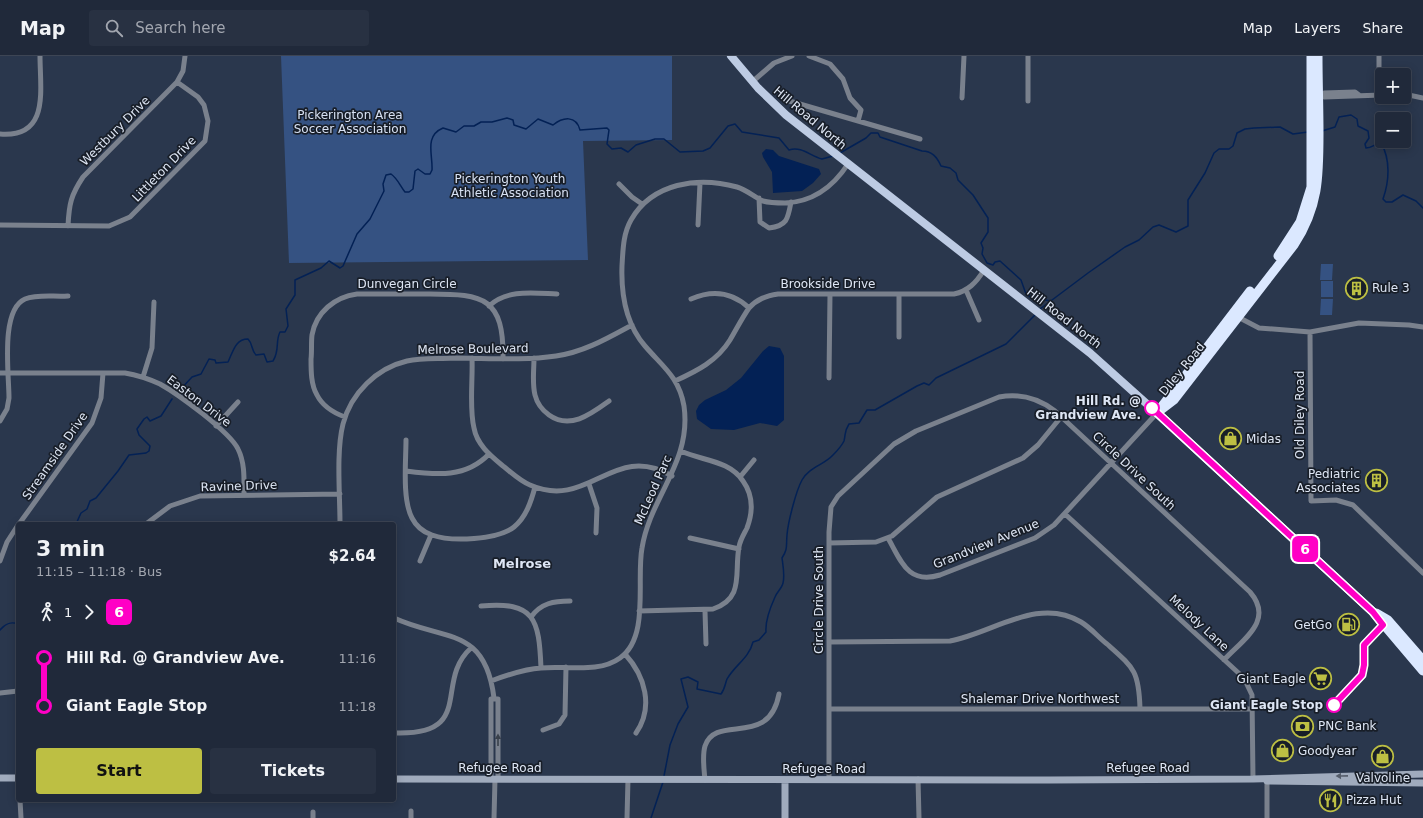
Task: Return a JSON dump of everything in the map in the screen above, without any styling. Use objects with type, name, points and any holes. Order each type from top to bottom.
[{"type":"highway","name":"Diley Road","points":[[1312,56],[1317,95]]},
{"type":"highway","name":"Diley Road","points":[[1157,413],[1235,315],[1284,248],[1300,222],[1311,187],[1315,142],[1318,56]]},
{"type":"highway","name":"Hill Road North","points":[[1157,413],[1386,623]]},
{"type":"highway","points":[[1386,623],[1423,660]]},
{"type":"highway","points":[[1386,623],[1423,672]]},
{"type":"main road","name":"Hill Road North","points":[[731,56],[752,82],[786,115],[1047,319],[1109,370],[1157,413]]},
{"type":"main road","name":"Refugee Road","points":[[1267,780],[1423,774]]},
{"type":"main road","points":[[0,778],[16,778]]},
{"type":"main road","name":"Refugee Road","points":[[1385,782],[1389,779],[1423,778]]},
{"type":"main road","name":"Refugee Road","points":[[396,779],[1253,779],[1366,783],[1423,783]]},
{"type":"main road","points":[[785,780],[785,818]]},
{"type":"street","points":[[0,134],[15,134],[27,130],[33,124],[39,113],[40,56]]},
{"type":"street","name":"Westbury Drive","points":[[68,226],[70,202],[74,190],[84,177],[177,82],[186,56]]},
{"type":"street","points":[[752,82],[774,63],[792,56]]},
{"type":"street","points":[[809,56],[830,64],[843,79],[850,98],[861,110],[858,120]]},
{"type":"street","points":[[962,98],[964,56]]},
{"type":"street","points":[[1028,56],[1028,101]]},
{"type":"street","points":[[1379,56],[1380,68]]},
{"type":"street","name":"Littleton Drive","points":[[0,225],[109,226],[130,217],[205,141],[208,121],[204,105],[198,97],[177,82]]},
{"type":"street","points":[[1317,95],[1324,93],[1355,92],[1359,95],[1375,95]]},
{"type":"street","points":[[1411,95],[1423,98]]},
{"type":"street","points":[[786,100],[920,139]]},
{"type":"street","name":"McLeod Parc","points":[[491,681],[529,669],[566,666],[601,666],[613,662],[625,654],[637,635],[640,559],[645,534],[657,504],[672,476],[681,451],[685,414],[681,396],[675,380],[671,373],[644,345],[632,325],[624,299],[623,254],[626,229],[632,217],[642,204],[654,194],[665,188],[678,185],[700,183],[735,187],[770,202],[807,200],[822,191],[837,179],[848,164]]},
{"type":"street","points":[[698,225],[700,183]]},
{"type":"street","points":[[619,184],[632,197],[642,204]]},
{"type":"street","points":[[758,198],[760,222],[769,228],[781,226],[785,222],[792,202]]},
{"type":"street","points":[[979,320],[966,290],[975,283],[984,270]]},
{"type":"street","name":"Brookside Drive","points":[[675,380],[703,367],[718,355],[730,340],[749,308],[760,299],[771,295],[948,294],[966,290]]},
{"type":"street","name":"Dunvegan Circle","points":[[345,417],[324,406],[317,396],[313,384],[312,333],[318,318],[328,306],[344,297],[357,294],[452,294],[474,296],[489,306],[498,316],[502,328],[503,359]]},
{"type":"street","points":[[489,306],[499,298],[510,294],[557,294]]},
{"type":"street","points":[[691,299],[706,294],[723,294],[735,298],[749,308]]},
{"type":"street","points":[[829,378],[830,294]]},
{"type":"street","points":[[899,294],[899,337]]},
{"type":"street","points":[[0,421],[8,404],[8,324],[14,307],[18,303],[30,298],[68,296]]},
{"type":"street","points":[[143,377],[152,348],[154,302]]},
{"type":"street","points":[[1235,315],[1259,328],[1310,332],[1359,323],[1423,327]]},
{"type":"street","name":"Melrose Boulevard","points":[[340,522],[340,442],[345,417],[361,390],[375,376],[392,366],[418,359],[534,358],[578,350],[632,325]]},
{"type":"street","name":"Old Diley Road","points":[[1310,332],[1311,501],[1336,500],[1353,505],[1423,572]]},
{"type":"street","points":[[472,358],[474,429],[479,441],[489,454],[515,476],[536,487],[562,491],[589,484],[617,470],[636,465],[655,468],[672,476]]},
{"type":"street","points":[[534,358],[535,396],[540,407],[554,418],[566,421],[578,420],[589,415],[609,401]]},
{"type":"street","name":"Easton Drive","points":[[0,373],[125,373],[143,377],[161,385],[177,395],[230,438],[240,453],[243,471],[244,494]]},
{"type":"street","name":"Streamside Drive","points":[[20,522],[92,423],[101,398],[103,373]]},
{"type":"street","name":"Circle Drive South","points":[[829,779],[830,513],[838,496],[889,448],[905,437],[987,401],[1005,396],[1022,396],[1037,400],[1062,417],[1250,592],[1258,602],[1260,615],[1258,621],[1247,637],[1224,660]]},
{"type":"street","points":[[216,426],[238,402]]},
{"type":"street","name":"Grandview Avenue","points":[[888,538],[906,569],[921,578],[934,577],[1035,538],[1049,529],[1065,514],[1157,413]]},
{"type":"street","points":[[829,543],[876,542],[888,538],[937,496],[1023,458],[1042,441],[1062,417]]},
{"type":"street","points":[[406,440],[406,495],[410,513],[420,528],[431,535],[444,538],[480,538],[492,537],[504,533],[515,526],[523,516],[536,487]]},
{"type":"street","points":[[639,611],[705,611],[719,607],[732,596],[737,583],[739,549],[748,524],[751,504],[746,486],[740,477],[723,465],[681,451]]},
{"type":"street","points":[[406,471],[430,473],[461,472],[477,465],[489,454]]},
{"type":"street","points":[[740,477],[754,460]]},
{"type":"street","points":[[589,484],[597,508],[596,533]]},
{"type":"street","name":"Ravine Drive","points":[[149,522],[164,510],[187,499],[212,494],[340,494]]},
{"type":"street","name":"Melody Lane","points":[[1065,514],[1224,660],[1247,683],[1252,695],[1253,779]]},
{"type":"street","name":"Streamside Drive","points":[[0,561],[7,542],[16,528]]},
{"type":"street","points":[[420,561],[431,535]]},
{"type":"street","points":[[690,538],[739,549]]},
{"type":"street","points":[[531,617],[535,611],[545,604],[570,601]]},
{"type":"street","points":[[481,606],[502,604],[513,606],[523,610],[531,617],[536,624],[539,636],[541,668]]},
{"type":"street","points":[[705,611],[706,644]]},
{"type":"street","points":[[829,642],[950,641],[968,637],[1033,614],[1059,614],[1077,620],[1087,626],[1129,664],[1135,674],[1139,686],[1140,709]]},
{"type":"street","points":[[396,619],[450,635],[471,648],[483,661],[491,681],[494,698],[491,699],[495,779],[494,818]]},
{"type":"street","points":[[396,733],[425,731],[441,722],[450,705],[459,662],[471,648]]},
{"type":"street","points":[[625,654],[639,673],[645,690],[644,716],[636,733]]},
{"type":"street","points":[[543,730],[559,724],[566,715],[566,666]]},
{"type":"street","points":[[0,693],[16,691]]},
{"type":"street","points":[[705,780],[704,751],[710,738],[722,730],[746,729],[764,721],[778,704],[779,694]]},
{"type":"street","name":"Shalemar Drive Northwest","points":[[829,709],[1252,709]]},
{"type":"street","points":[[918,779],[919,818]]},
{"type":"street","points":[[627,818],[628,780]]},
{"type":"street","points":[[1267,780],[1267,818]]},
{"type":"street","points":[[20,802],[21,818]]},
{"type":"street","points":[[411,811],[411,818]]},
{"type":"green space","points":[[281,56],[672,56],[672,140],[583,141],[588,260],[289,263]]},
{"type":"green space","points":[[1321,264],[1333,264],[1332,280],[1320,280]]},
{"type":"green space","points":[[1321,281],[1333,281],[1333,297],[1321,297]]},
{"type":"green space","points":[[1321,299],[1333,299],[1332,315],[1320,315]]},
{"type":"shaded area","points":[[766,149],[773,150],[779,156],[819,169],[821,174],[813,183],[802,191],[773,193],[772,172],[762,153]]},
{"type":"shaded area","points":[[769,346],[780,348],[784,356],[784,420],[777,426],[760,423],[734,430],[711,429],[697,419],[696,411],[699,405],[705,400],[726,390],[741,378],[763,351]]},
{"type":"waterway","points":[[1322,131],[1335,127],[1339,117],[1351,115],[1357,119],[1358,126],[1368,131],[1369,138],[1365,144],[1366,148],[1381,143],[1384,150],[1388,164],[1388,178],[1383,199],[1386,202],[1392,202],[1403,195],[1416,201],[1423,208]]},
{"type":"waterway","points":[[180,390],[192,377],[201,374],[209,359],[215,360],[216,363],[228,362],[235,347],[240,341],[248,339],[256,355],[264,354],[267,362],[273,361],[280,332],[285,332],[288,326],[286,309],[295,295],[295,280],[321,268],[329,261],[340,268],[343,266],[357,234],[370,219],[384,191],[383,184],[386,175],[391,174],[405,192],[409,192],[413,189],[415,171],[418,169],[425,174],[430,174],[432,170],[431,141],[437,131],[443,128],[456,132],[464,126],[474,126],[481,122],[492,122],[507,118],[513,120],[514,125],[526,129],[538,119],[553,125],[561,120],[569,119],[576,122],[580,130],[607,128],[609,130],[607,144],[612,149],[621,148],[628,152],[636,145],[655,139],[664,139],[680,152],[703,151],[710,148],[728,126],[735,124],[742,132],[779,138],[789,150],[802,150],[822,159],[833,156]]},
{"type":"waterway","points":[[1040,309],[1125,247],[1139,240],[1153,227],[1159,225],[1176,232],[1188,226],[1188,200],[1205,173],[1214,153],[1219,149],[1229,149],[1233,146],[1237,133],[1245,129],[1280,127],[1293,134],[1308,132]]},
{"type":"waterway","points":[[840,153],[866,138],[871,133],[878,133],[880,137],[931,153],[936,157],[941,166],[950,168],[956,173],[958,180],[973,195],[988,218],[988,232],[981,243],[983,248],[982,254],[987,263],[993,265],[995,262],[1000,261],[1021,280],[1026,294],[1031,297],[1050,301]]},
{"type":"waterway","points":[[664,776],[670,745],[678,724],[688,707],[681,679],[688,677],[698,682],[697,689],[721,694],[727,679],[748,653],[753,642],[759,640],[766,632],[766,623],[770,610],[784,580],[782,558],[786,550],[789,522],[797,491],[805,476],[834,454],[844,441],[849,424],[859,423],[867,410],[875,410],[924,383],[929,385],[936,378],[1006,344],[1036,314]]},
{"type":"waterway","points":[[77,522],[81,513],[87,509],[90,501],[96,498],[129,455],[146,453],[149,451],[150,446],[139,435],[137,429],[147,417],[150,421],[161,416],[172,399]]},
{"type":"waterway","points":[[0,630],[8,624],[16,624]]},
{"type":"waterway","points":[[651,818],[663,782]]},
{"type":"bus line","name":"6","points":[[1152,408],[1373,612],[1383,625],[1364,645],[1364,665],[1362,675],[1334,705]]},
{"type":"place","name":"Rule 3","points":[[1356,288]]},
{"type":"place","name":"Hill Rd. @ Grandview Ave.","points":[[1152,408]]},
{"type":"place","name":"Midas","points":[[1231,439]]},
{"type":"place","name":"Pediatric Associates","points":[[1376,481]]},
{"type":"place","name":"GetGo","points":[[1348,625]]},
{"type":"place","name":"Giant Eagle","points":[[1321,679]]},
{"type":"place","name":"Giant Eagle Stop","points":[[1334,705]]},
{"type":"place","name":"PNC Bank","points":[[1303,726]]},
{"type":"place","name":"Goodyear","points":[[1282,751]]},
{"type":"place","name":"Valvoline","points":[[1383,757]]},
{"type":"place","name":"Pizza Hut","points":[[1331,800]]},
{"type":"district","name":"Melrose","points":[[522,563]]},
{"type":"park label","name":"Pickerington Area Soccer Association","points":[[350,122]]},
{"type":"park label","name":"Pickerington Youth Athletic Association","points":[[510,186]]}]
